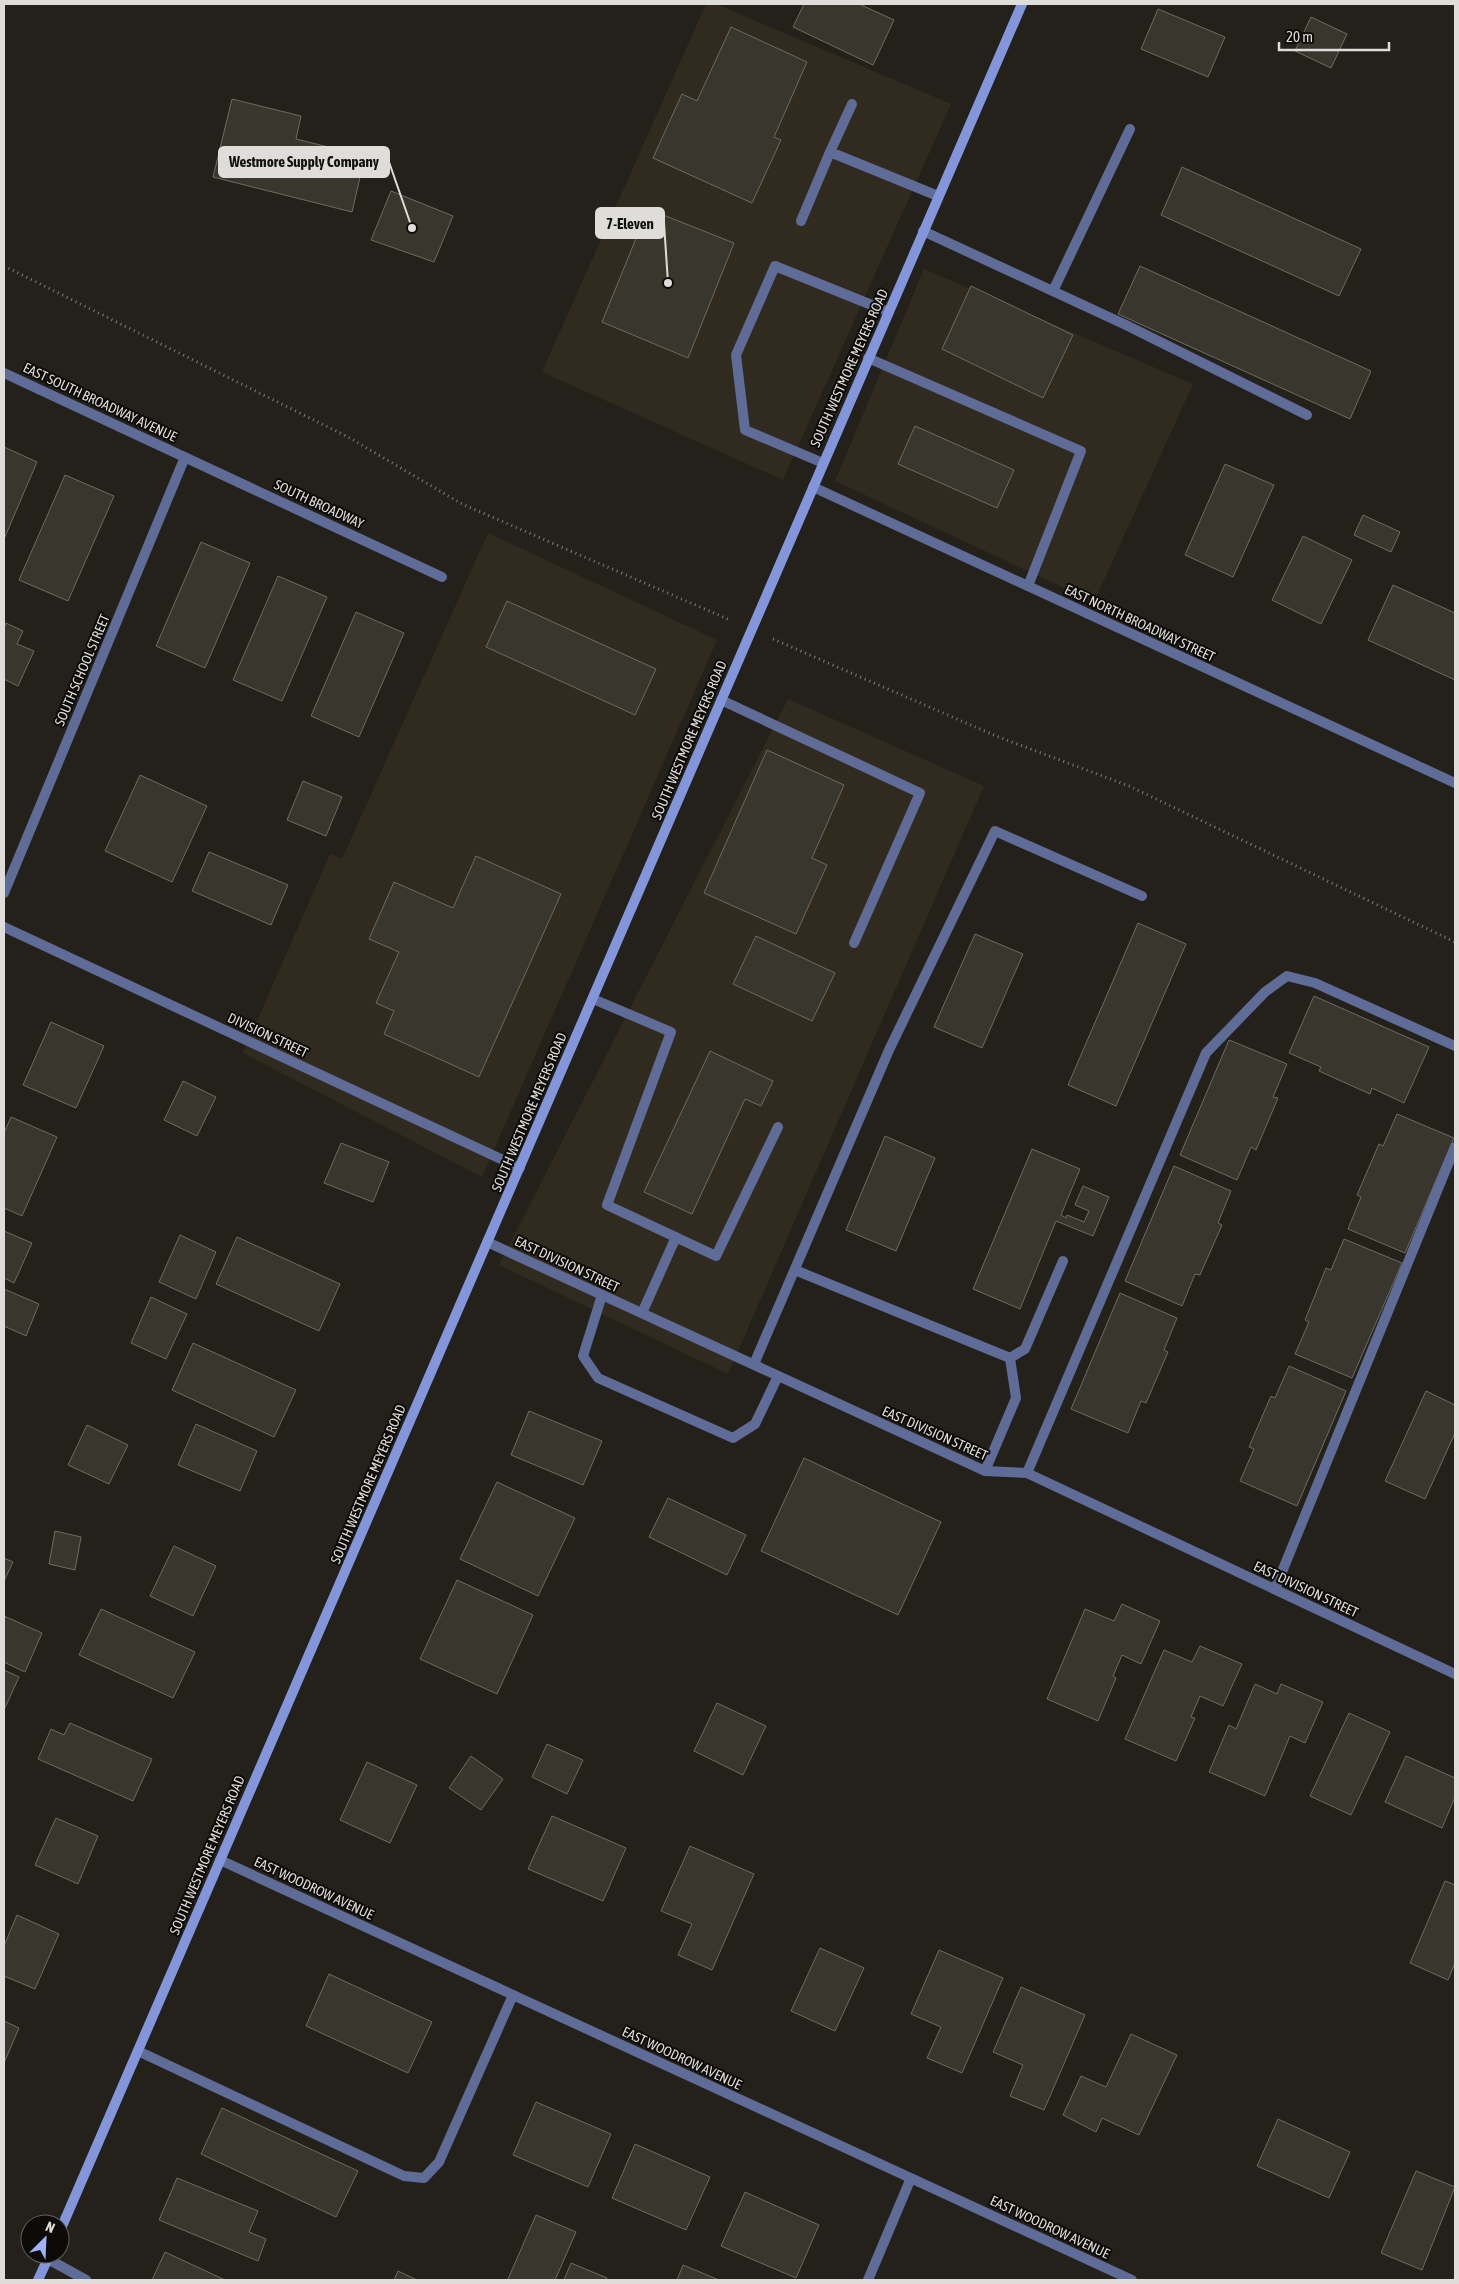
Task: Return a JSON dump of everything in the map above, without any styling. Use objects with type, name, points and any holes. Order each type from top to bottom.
[{"type":"street","name":"SOUTH WESTMORE MEYERS ROAD","points":[[67,2214],[1022,4]]},
{"type":"street","points":[[801,221],[852,104]]},
{"type":"street","points":[[1053,291],[1130,129]]},
{"type":"street","points":[[830,152],[938,196]]},
{"type":"street","points":[[924,231],[1053,291],[1307,415]]},
{"type":"street","points":[[823,463],[744,430],[736,355],[775,266],[889,312]]},
{"type":"street","points":[[868,358],[1081,451],[1028,586]]},
{"type":"street","name":"EAST SOUTH BROADWAY AVENUE","points":[[4,373],[185,457]]},
{"type":"street","name":"SOUTH BROADWAY","points":[[185,457],[442,577]]},
{"type":"street","name":"SOUTH SCHOOL STREET","points":[[4,893],[185,457]]},
{"type":"street","name":"EAST NORTH BROADWAY STREET","points":[[812,487],[1455,784]]},
{"type":"street","points":[[721,700],[920,794],[854,943]]},
{"type":"street","points":[[754,1364],[889,1050],[995,831],[1142,896]]},
{"type":"street","name":"DIVISION STREET","points":[[4,926],[520,1168]]},
{"type":"street","points":[[1027,1473],[1206,1053],[1264,992],[1287,976],[1315,983],[1455,1046]]},
{"type":"street","points":[[593,999],[671,1032],[607,1205],[716,1256],[778,1127]]},
{"type":"street","points":[[1275,1589],[1455,1147]]},
{"type":"street","points":[[642,1313],[676,1237]]},
{"type":"street","name":"EAST DIVISION STREET","points":[[488,1242],[985,1471],[1027,1473],[1455,1674]]},
{"type":"street","points":[[1010,1358],[1025,1349],[1063,1261]]},
{"type":"street","points":[[795,1270],[1010,1358]]},
{"type":"street","points":[[602,1295],[583,1356],[598,1378],[733,1438],[756,1424],[778,1376]]},
{"type":"street","points":[[985,1471],[1016,1398],[1010,1358]]},
{"type":"street","name":"EAST WOODROW AVENUE","points":[[220,1860],[1132,2280]]},
{"type":"street","points":[[138,2051],[404,2176],[424,2178],[438,2162],[513,1995]]},
{"type":"street","points":[[868,2280],[911,2178]]},
{"type":"street","points":[[38,2280],[46,2264]]},
{"type":"street","points":[[60,2264],[86,2280]]},
{"type":"path","points":[[4,266],[348,437],[462,504],[711,612]]},
{"type":"path","points":[[790,646],[996,736],[1128,786],[1455,942]]},
{"type":"shaded area","points":[[706,4],[716,4],[951,104],[783,480],[542,372]]},
{"type":"shaded area","points":[[924,269],[1193,384],[1094,602],[835,481]]},
{"type":"shaded area","points":[[488,533],[717,640],[482,1177],[243,1053],[330,854],[342,859]]},
{"type":"shaded area","points":[[788,699],[984,786],[728,1374],[499,1265]]},
{"type":"building","points":[[804,4],[859,4],[894,20],[873,65],[793,27]]},
{"type":"building","points":[[1158,9],[1225,37],[1208,77],[1141,49]]},
{"type":"building","points":[[1311,17],[1347,34],[1331,68],[1295,51]]},
{"type":"building","points":[[731,27],[807,62],[774,137],[781,140],[752,203],[653,158],[682,94],[697,101]]},
{"type":"building","points":[[232,99],[301,116],[296,139],[365,156],[352,212],[213,177]]},
{"type":"building","points":[[1182,167],[1361,249],[1339,296],[1161,215]]},
{"type":"building","points":[[391,191],[453,216],[434,262],[371,240]]},
{"type":"building","points":[[648,209],[734,243],[688,358],[602,322]]},
{"type":"building","points":[[1140,266],[1371,371],[1350,419],[1118,314]]},
{"type":"building","points":[[971,286],[1073,335],[1043,398],[942,349]]},
{"type":"building","points":[[915,426],[1014,470],[997,508],[898,464]]},
{"type":"building","points":[[4,447],[37,462],[4,539]]},
{"type":"building","points":[[1225,464],[1274,485],[1233,577],[1185,555]]},
{"type":"building","points":[[65,475],[114,496],[68,601],[19,580]]},
{"type":"building","points":[[1363,515],[1400,532],[1391,552],[1354,535]]},
{"type":"building","points":[[1303,536],[1352,560],[1321,624],[1272,600]]},
{"type":"building","points":[[201,542],[250,563],[205,668],[156,646]]},
{"type":"building","points":[[278,576],[327,597],[282,701],[233,680]]},
{"type":"building","points":[[1393,585],[1455,613],[1455,680],[1368,640]]},
{"type":"building","points":[[507,601],[656,669],[635,715],[486,647]]},
{"type":"building","points":[[356,612],[404,633],[359,737],[311,716]]},
{"type":"building","points":[[6,623],[23,631],[17,644],[34,651],[18,686],[4,679],[4,628]]},
{"type":"building","points":[[767,750],[844,785],[812,858],[827,865],[796,934],[704,893]]},
{"type":"building","points":[[140,775],[207,806],[172,882],[105,851]]},
{"type":"building","points":[[303,781],[342,797],[326,836],[287,820]]},
{"type":"building","points":[[209,852],[288,885],[271,925],[192,891]]},
{"type":"building","points":[[476,856],[561,894],[479,1077],[384,1034],[394,1011],[376,1003],[399,952],[369,939],[394,882],[453,908]]},
{"type":"building","points":[[1138,923],[1186,944],[1116,1106],[1068,1085]]},
{"type":"building","points":[[975,934],[1023,954],[982,1048],[934,1027]]},
{"type":"building","points":[[756,936],[835,973],[812,1021],[733,984]]},
{"type":"building","points":[[1314,996],[1429,1047],[1404,1103],[1372,1088],[1370,1094],[1319,1071],[1321,1067],[1289,1053]]},
{"type":"building","points":[[51,1022],[104,1046],[76,1108],[23,1085]]},
{"type":"building","points":[[1229,1040],[1287,1064],[1273,1097],[1278,1098],[1256,1150],[1251,1147],[1237,1180],[1180,1155]]},
{"type":"building","points":[[710,1051],[773,1081],[761,1106],[745,1099],[692,1214],[644,1192]]},
{"type":"building","points":[[183,1081],[216,1097],[197,1136],[164,1120]]},
{"type":"building","points":[[1397,1114],[1454,1138],[1405,1253],[1348,1229],[1361,1197],[1357,1195],[1379,1144],[1383,1146]]},
{"type":"building","points":[[11,1117],[57,1137],[22,1216],[4,1208],[4,1133]]},
{"type":"building","points":[[885,1136],[935,1158],[896,1251],[846,1230]]},
{"type":"building","points":[[341,1143],[389,1162],[373,1202],[324,1183]]},
{"type":"building","points":[[1032,1149],[1080,1169],[1061,1215],[1066,1218],[1067,1215],[1084,1222],[1089,1211],[1075,1205],[1083,1186],[1109,1197],[1093,1236],[1056,1221],[1020,1309],[973,1289]]},
{"type":"building","points":[[1174,1166],[1231,1191],[1218,1223],[1222,1225],[1200,1275],[1195,1274],[1182,1306],[1125,1281]]},
{"type":"building","points":[[4,1231],[32,1243],[14,1283],[4,1278]]},
{"type":"building","points":[[180,1235],[216,1252],[196,1299],[159,1282]]},
{"type":"building","points":[[237,1237],[340,1284],[319,1331],[216,1284]]},
{"type":"building","points":[[1344,1239],[1402,1263],[1352,1378],[1295,1354],[1309,1322],[1305,1320],[1326,1268],[1331,1270]]},
{"type":"building","points":[[4,1289],[39,1304],[26,1336],[4,1326]]},
{"type":"building","points":[[1120,1293],[1177,1318],[1164,1350],[1168,1352],[1146,1403],[1141,1401],[1128,1433],[1071,1409]]},
{"type":"building","points":[[151,1297],[187,1314],[166,1359],[131,1343]]},
{"type":"building","points":[[193,1343],[296,1390],[274,1437],[172,1390]]},
{"type":"building","points":[[1289,1366],[1346,1391],[1297,1506],[1240,1481],[1254,1449],[1249,1447],[1271,1396],[1275,1398]]},
{"type":"building","points":[[1426,1391],[1455,1405],[1455,1433],[1425,1499],[1385,1481]]},
{"type":"building","points":[[529,1411],[602,1441],[583,1485],[511,1455]]},
{"type":"building","points":[[196,1424],[257,1451],[240,1491],[178,1465]]},
{"type":"building","points":[[87,1425],[128,1445],[109,1484],[68,1465]]},
{"type":"building","points":[[804,1458],[941,1522],[898,1615],[761,1551]]},
{"type":"building","points":[[497,1482],[575,1518],[538,1596],[460,1559]]},
{"type":"building","points":[[668,1498],[746,1535],[727,1575],[649,1537]]},
{"type":"building","points":[[55,1531],[81,1537],[75,1570],[49,1564]]},
{"type":"building","points":[[174,1546],[216,1566],[193,1616],[150,1596]]},
{"type":"building","points":[[4,1558],[13,1562],[4,1581]]},
{"type":"building","points":[[457,1580],[533,1615],[497,1694],[420,1659]]},
{"type":"building","points":[[1122,1604],[1160,1621],[1141,1664],[1122,1655],[1113,1676],[1116,1678],[1098,1721],[1047,1699],[1085,1609],[1114,1621]]},
{"type":"building","points":[[101,1609],[195,1652],[173,1698],[79,1655]]},
{"type":"building","points":[[4,1616],[42,1633],[25,1672],[4,1662]]},
{"type":"building","points":[[1200,1646],[1242,1664],[1223,1706],[1200,1696],[1191,1717],[1195,1718],[1176,1761],[1125,1739],[1164,1650],[1192,1662]]},
{"type":"building","points":[[4,1670],[19,1677],[4,1710]]},
{"type":"building","points":[[1255,1684],[1277,1694],[1281,1684],[1323,1702],[1305,1743],[1290,1736],[1265,1796],[1209,1772],[1229,1725],[1236,1729]]},
{"type":"building","points":[[717,1703],[766,1726],[743,1775],[694,1751]]},
{"type":"building","points":[[1349,1713],[1390,1732],[1351,1815],[1310,1796]]},
{"type":"building","points":[[70,1723],[152,1759],[133,1801],[38,1759],[51,1729],[64,1735]]},
{"type":"building","points":[[547,1744],[583,1760],[567,1794],[532,1777]]},
{"type":"building","points":[[471,1756],[503,1779],[481,1810],[449,1788]]},
{"type":"building","points":[[1406,1756],[1455,1778],[1455,1797],[1442,1828],[1385,1802]]},
{"type":"building","points":[[367,1762],[417,1785],[390,1843],[340,1820]]},
{"type":"building","points":[[552,1816],[626,1848],[603,1901],[528,1869]]},
{"type":"building","points":[[56,1818],[98,1836],[78,1884],[35,1865]]},
{"type":"building","points":[[690,1846],[754,1874],[712,1970],[678,1955],[692,1924],[661,1911]]},
{"type":"building","points":[[1445,1881],[1455,1885],[1455,1963],[1448,1980],[1410,1963]]},
{"type":"building","points":[[17,1915],[59,1934],[35,1989],[4,1976],[4,1946]]},
{"type":"building","points":[[820,1948],[864,1968],[835,2031],[791,2011]]},
{"type":"building","points":[[939,1950],[1003,1978],[962,2073],[927,2058],[941,2027],[911,2014]]},
{"type":"building","points":[[329,1974],[432,2022],[408,2073],[306,2026]]},
{"type":"building","points":[[1021,1987],[1085,2015],[1044,2110],[1010,2096],[1023,2065],[993,2052]]},
{"type":"building","points":[[4,2021],[19,2028],[4,2063]]},
{"type":"building","points":[[1131,2034],[1177,2055],[1139,2135],[1102,2118],[1096,2132],[1063,2115],[1081,2076],[1106,2087]]},
{"type":"building","points":[[536,2102],[611,2134],[588,2187],[513,2155]]},
{"type":"building","points":[[222,2108],[358,2171],[336,2217],[201,2154]]},
{"type":"building","points":[[1278,2119],[1350,2152],[1329,2198],[1257,2166]]},
{"type":"building","points":[[635,2144],[710,2177],[686,2230],[612,2198]]},
{"type":"building","points":[[1416,2171],[1455,2187],[1422,2270],[1381,2253]]},
{"type":"building","points":[[177,2178],[258,2211],[249,2232],[266,2239],[258,2261],[159,2220]]},
{"type":"building","points":[[745,2192],[819,2225],[796,2278],[721,2246]]},
{"type":"building","points":[[536,2215],[576,2232],[555,2280],[510,2280],[508,2279]]},
{"type":"building","points":[[165,2252],[225,2280],[152,2280]]},
{"type":"building","points":[[571,2263],[607,2278],[606,2280],[564,2280]]},
{"type":"building","points":[[683,2265],[719,2280],[677,2280]]},
{"type":"building","points":[[398,2271],[417,2280],[394,2280]]},
{"type":"place","name":"Westmore Supply Company","points":[[412,228]]},
{"type":"place","name":"7-Eleven","points":[[668,283]]}]
